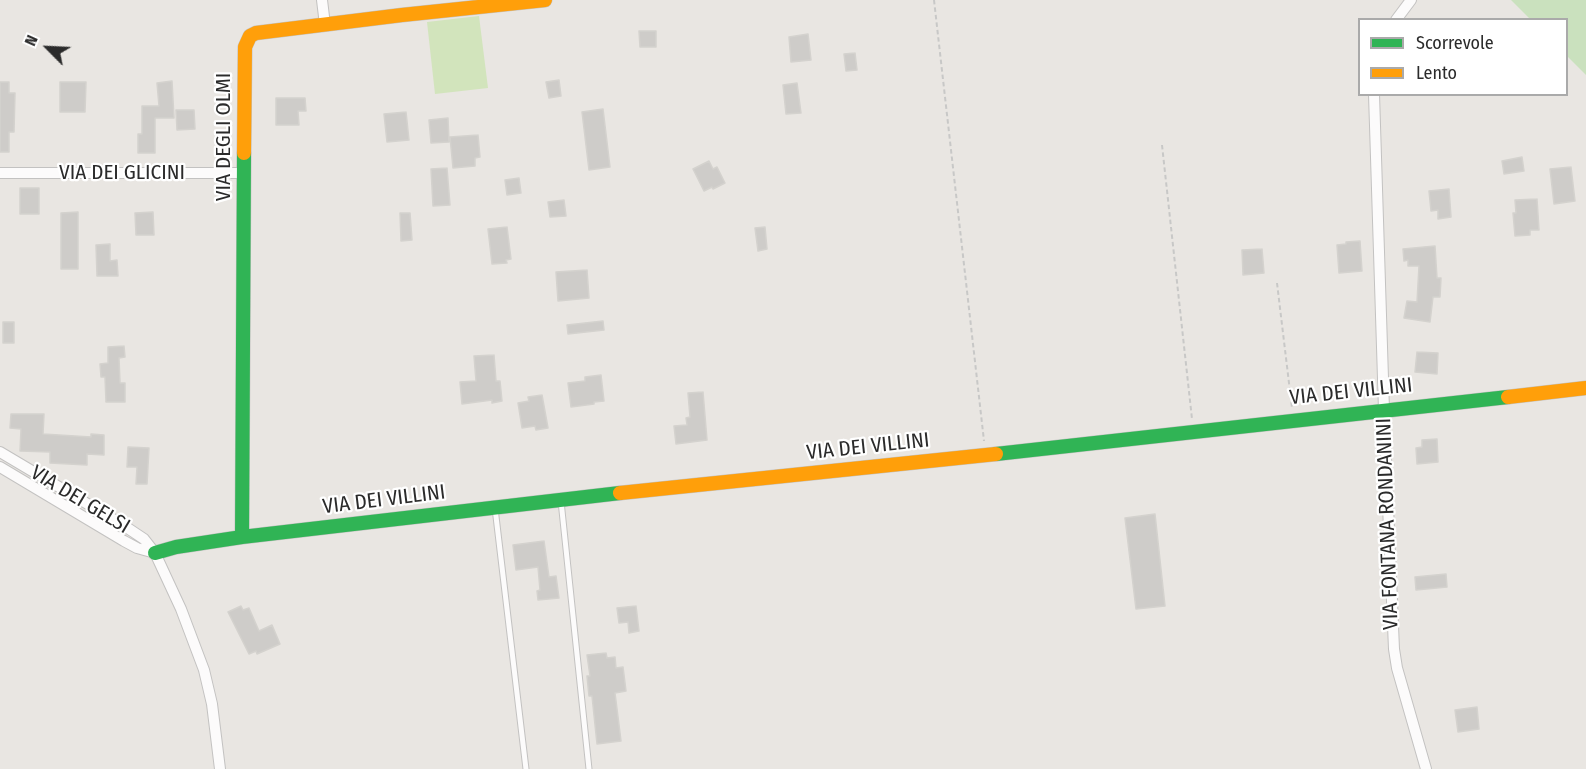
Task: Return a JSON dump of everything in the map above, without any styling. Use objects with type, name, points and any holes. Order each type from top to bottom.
[{"type":"street","points":[[322,0],[325,25]]},
{"type":"street","name":"VIA DEGLI OLMI","points":[[242,537],[245,47],[247,41],[254,34],[427,9],[545,0]]},
{"type":"street","points":[[1398,18],[1411,0]]},
{"type":"street","name":"VIA FONTANA RONDANINI","points":[[1374,96],[1394,649],[1397,668],[1426,769]]},
{"type":"street","name":"VIA DEI GLICINI","points":[[0,174],[245,173]]},
{"type":"street","name":"VIA DEI VILLINI","points":[[155,553],[176,547],[242,537],[560,500],[1586,388]]},
{"type":"street","name":"VIA DEI GELSI","points":[[0,452],[123,525],[144,539],[155,553]]},
{"type":"street","points":[[0,467],[124,541],[155,553],[181,609],[204,670],[212,704],[220,769]]},
{"type":"lane","points":[[560,500],[590,769]]},
{"type":"lane","points":[[495,508],[526,769]]},
{"type":"path","points":[[934,0],[986,455]]},
{"type":"path","points":[[1162,145],[1193,432]]},
{"type":"path","points":[[1277,283],[1293,420]]},
{"type":"green space","points":[[1511,0],[1586,0],[1586,75],[1568,57],[1568,18],[1529,18]]},
{"type":"green space","points":[[479,16],[488,88],[435,94],[427,22]]},
{"type":"building","points":[[639,31],[656,31],[656,47],[640,47]]},
{"type":"building","points":[[808,34],[811,60],[791,62],[789,37]]},
{"type":"building","points":[[855,53],[857,70],[846,71],[844,54]]},
{"type":"building","points":[[559,80],[561,96],[549,98],[546,82]]},
{"type":"building","points":[[172,81],[174,118],[155,118],[155,153],[138,153],[138,134],[142,134],[142,106],[159,106],[157,83]]},
{"type":"building","points":[[0,82],[9,82],[9,93],[15,93],[14,132],[9,132],[9,152],[0,152]]},
{"type":"building","points":[[60,82],[86,82],[85,112],[60,112]]},
{"type":"building","points":[[797,83],[801,113],[786,114],[783,85]]},
{"type":"building","points":[[276,98],[305,98],[306,111],[298,111],[299,125],[276,125]]},
{"type":"building","points":[[603,109],[610,167],[589,170],[582,112]]},
{"type":"building","points":[[176,110],[194,110],[195,129],[177,130]]},
{"type":"building","points":[[406,112],[409,140],[387,142],[384,114]]},
{"type":"building","points":[[448,118],[449,142],[431,143],[429,120]]},
{"type":"building","points":[[478,135],[480,157],[475,158],[475,166],[453,168],[450,137]]},
{"type":"building","points":[[1522,157],[1524,171],[1504,174],[1502,161]]},
{"type":"building","points":[[709,161],[713,169],[717,167],[725,183],[704,191],[693,169]]},
{"type":"building","points":[[1571,167],[1575,201],[1554,204],[1550,169]]},
{"type":"building","points":[[447,168],[450,205],[433,206],[431,169]]},
{"type":"building","points":[[519,178],[521,193],[507,195],[505,180]]},
{"type":"building","points":[[20,188],[39,188],[39,214],[20,214]]},
{"type":"building","points":[[1449,189],[1451,217],[1438,219],[1438,210],[1431,211],[1429,191]]},
{"type":"building","points":[[1537,199],[1539,230],[1530,230],[1530,235],[1515,236],[1513,213],[1516,213],[1515,200]]},
{"type":"building","points":[[564,200],[566,216],[550,217],[548,202]]},
{"type":"building","points":[[78,212],[78,269],[61,269],[61,213]]},
{"type":"building","points":[[153,212],[154,235],[136,235],[135,213]]},
{"type":"building","points":[[400,213],[410,213],[412,240],[401,241]]},
{"type":"building","points":[[507,227],[511,259],[506,260],[507,263],[492,264],[488,229]]},
{"type":"building","points":[[765,227],[767,249],[758,251],[755,228]]},
{"type":"building","points":[[1360,241],[1362,271],[1339,273],[1337,245]]},
{"type":"building","points":[[110,244],[110,261],[117,260],[118,276],[97,276],[96,245]]},
{"type":"building","points":[[1435,246],[1437,278],[1441,278],[1440,297],[1433,297],[1430,322],[1404,318],[1407,301],[1417,302],[1419,266],[1408,266],[1408,260],[1404,261],[1403,249]]},
{"type":"building","points":[[1262,249],[1264,273],[1243,275],[1242,250]]},
{"type":"building","points":[[587,270],[589,298],[558,301],[556,272]]},
{"type":"building","points":[[603,321],[604,330],[568,334],[567,325]]},
{"type":"building","points":[[3,322],[14,322],[14,343],[3,343]]},
{"type":"building","points":[[124,346],[125,357],[119,358],[120,383],[125,383],[125,402],[106,402],[105,377],[101,377],[100,364],[108,363],[108,347]]},
{"type":"building","points":[[1417,352],[1438,353],[1437,374],[1415,372]]},
{"type":"building","points":[[494,355],[496,381],[500,381],[502,401],[462,404],[460,382],[476,381],[474,356]]},
{"type":"building","points":[[601,375],[604,401],[571,407],[568,383],[585,381],[585,377]]},
{"type":"building","points":[[703,392],[707,440],[676,444],[674,426],[687,425],[686,418],[690,417],[688,393]]},
{"type":"building","points":[[542,395],[548,428],[536,430],[535,426],[522,428],[518,403],[529,401],[528,397]]},
{"type":"building","points":[[11,414],[44,414],[43,434],[91,437],[91,434],[104,435],[104,455],[87,454],[87,465],[50,463],[50,452],[20,451],[21,429],[10,428]]},
{"type":"building","points":[[1437,439],[1438,462],[1417,464],[1416,448],[1422,447],[1422,440]]},
{"type":"building","points":[[128,447],[149,448],[147,484],[136,484],[137,467],[127,467]]},
{"type":"building","points":[[1155,514],[1165,606],[1136,609],[1125,518]]},
{"type":"building","points":[[544,541],[549,577],[556,576],[559,598],[538,600],[537,591],[540,590],[538,567],[516,570],[513,545]]},
{"type":"building","points":[[1446,574],[1447,587],[1416,590],[1415,577]]},
{"type":"building","points":[[241,606],[243,610],[249,608],[259,631],[272,625],[280,644],[257,654],[256,651],[249,654],[228,612]]},
{"type":"building","points":[[636,606],[639,631],[629,633],[628,622],[619,623],[617,608]]},
{"type":"building","points":[[606,653],[607,658],[615,657],[616,668],[623,667],[626,691],[615,693],[621,741],[597,744],[592,696],[589,696],[587,676],[590,676],[587,655]]},
{"type":"building","points":[[1477,707],[1479,729],[1458,732],[1455,710]]},
{"type":"traffic: fast","points":[[242,537],[244,153]]},
{"type":"traffic: fast","points":[[996,454],[1508,397]]},
{"type":"traffic: fast","points":[[155,553],[176,547],[242,537],[620,493]]},
{"type":"traffic: slow","points":[[244,153],[245,47],[250,36],[256,33],[402,15],[545,0]]},
{"type":"traffic: slow","points":[[1508,397],[1586,388]]},
{"type":"traffic: slow","points":[[620,493],[996,454]]}]
